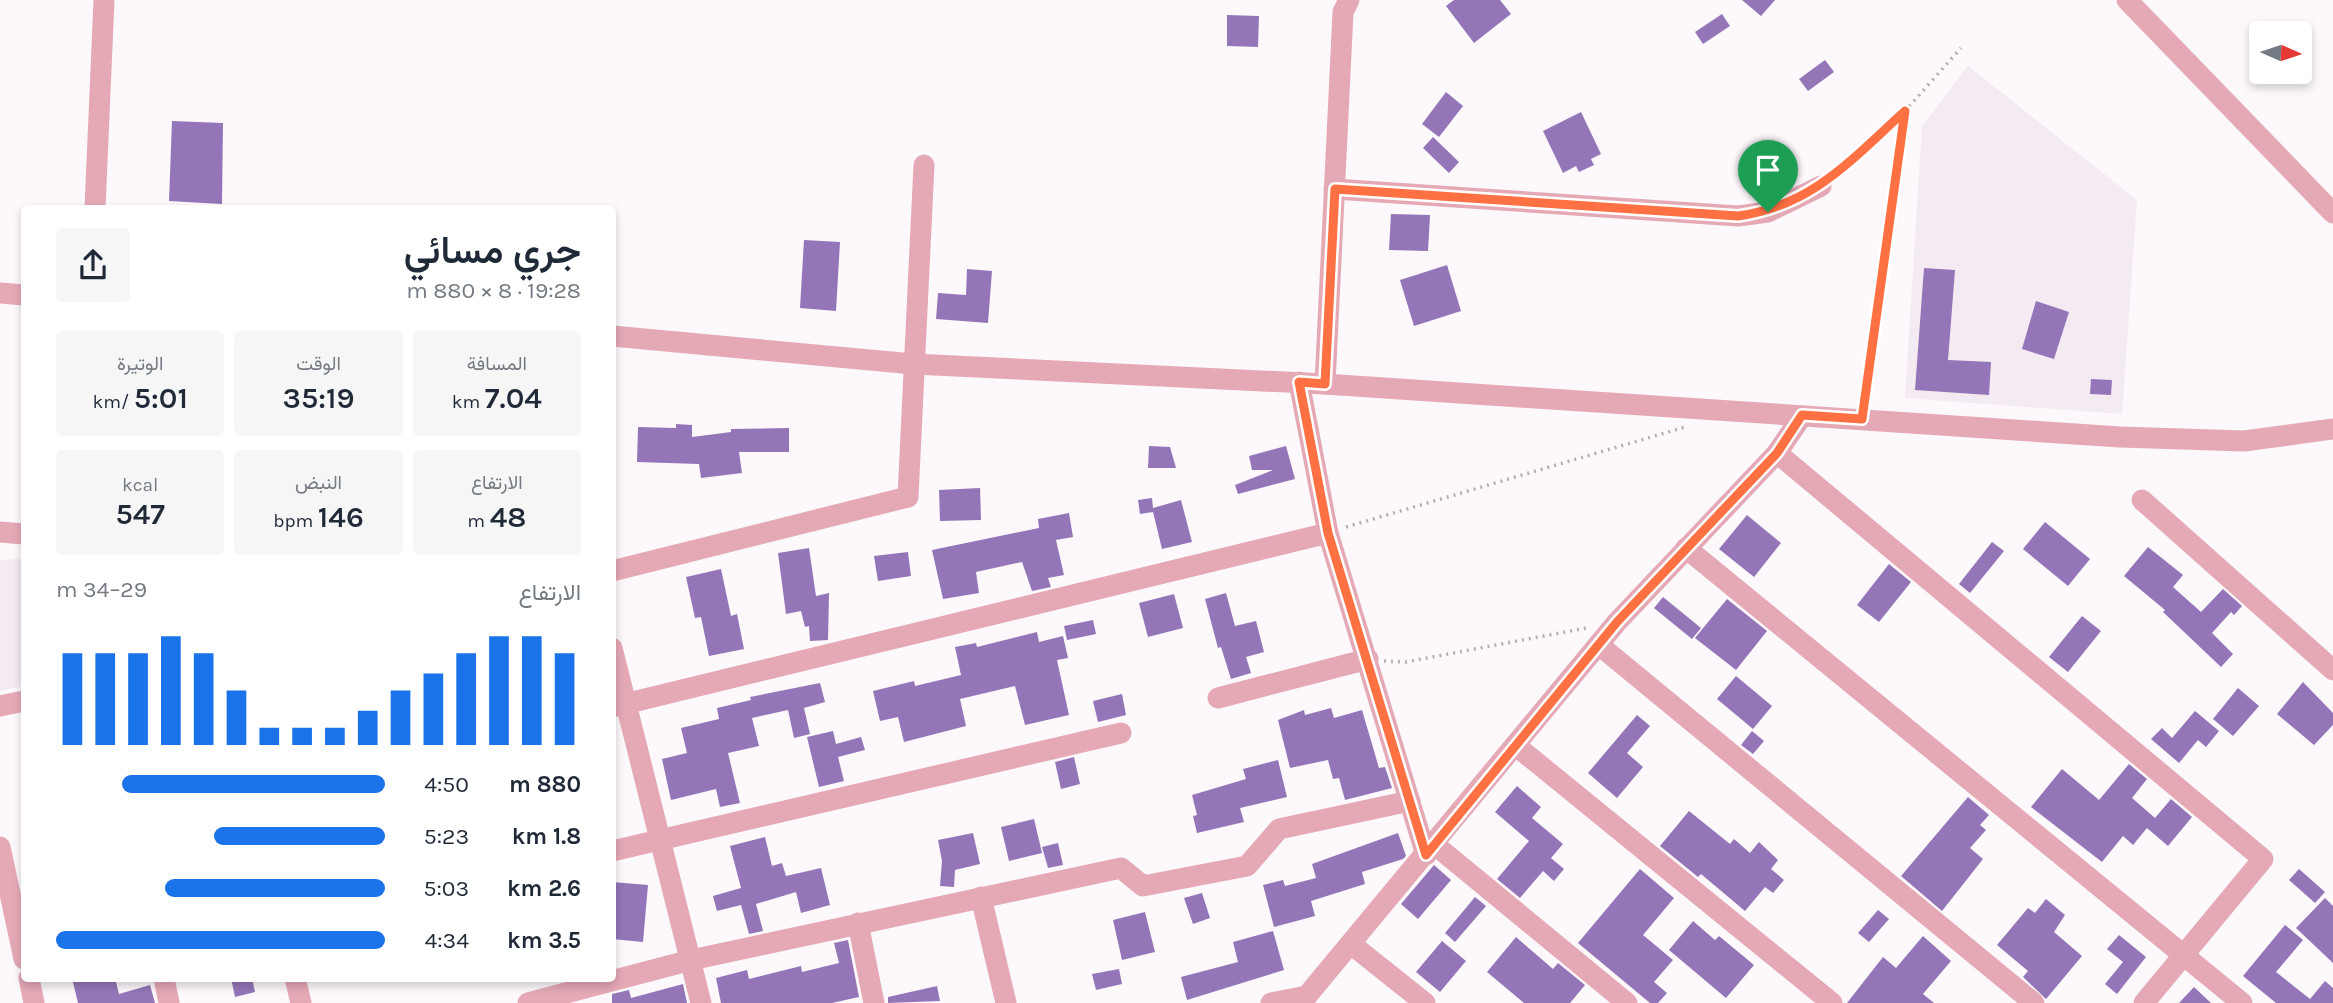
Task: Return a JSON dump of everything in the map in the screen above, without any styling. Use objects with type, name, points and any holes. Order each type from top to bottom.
[{"type":"street","points":[[95,205],[104,0]]},
{"type":"street","points":[[1325,384],[1343,12],[1349,0]]},
{"type":"street","points":[[2127,0],[2333,214]]},
{"type":"street","points":[[616,570],[908,497],[923,165]]},
{"type":"street","points":[[1335,189],[1738,216],[1768,212],[1821,187]]},
{"type":"street","points":[[0,293],[21,295]]},
{"type":"street","points":[[616,336],[913,364],[1299,382],[2120,437],[2244,441],[2333,429]]},
{"type":"street","points":[[1299,382],[1328,533],[1410,802],[1430,850],[1627,1003]]},
{"type":"street","points":[[1271,1003],[1304,1000],[1617,622],[1777,453],[1802,415]]},
{"type":"street","points":[[1777,453],[2263,859],[2144,1003]]},
{"type":"street","points":[[2142,500],[2333,670]]},
{"type":"street","points":[[0,532],[21,534]]},
{"type":"street","points":[[619,705],[1328,533]]},
{"type":"street","points":[[1686,548],[2242,1003]]},
{"type":"street","points":[[1599,645],[2034,1003]]},
{"type":"street","points":[[1218,698],[1368,659]]},
{"type":"street","points":[[616,681],[619,705],[660,840],[701,1003]]},
{"type":"street","points":[[0,706],[21,702]]},
{"type":"street","points":[[616,850],[1121,733]]},
{"type":"street","points":[[1515,745],[1832,1003]]},
{"type":"street","points":[[528,1003],[565,999],[691,960],[1121,868],[1143,886],[1248,866],[1279,829],[1410,802]]},
{"type":"street","points":[[0,848],[21,945]]},
{"type":"street","points":[[981,897],[1006,1003]]},
{"type":"street","points":[[858,923],[874,1003]]},
{"type":"street","points":[[1351,944],[1425,1003]]},
{"type":"street","points":[[30,982],[34,1003]]},
{"type":"street","points":[[165,982],[169,1003]]},
{"type":"street","points":[[296,982],[301,1003]]},
{"type":"path","points":[[1821,187],[1905,111],[1961,48]]},
{"type":"path","points":[[1862,419],[1905,111]]},
{"type":"path","points":[[1328,533],[1686,427]]},
{"type":"path","points":[[1368,659],[1406,663],[1617,622]]},
{"type":"shaded area","points":[[1968,66],[2137,200],[2122,414],[1905,398],[1922,126]]},
{"type":"shaded area","points":[[21,559],[21,687],[0,691],[0,560]]},
{"type":"building","points":[[1454,0],[1500,0],[1511,14],[1474,43],[1446,6]]},
{"type":"building","points":[[1742,0],[1775,0],[1761,16]]},
{"type":"building","points":[[1722,14],[1730,26],[1703,44],[1695,32]]},
{"type":"building","points":[[1227,15],[1259,16],[1258,47],[1227,46]]},
{"type":"building","points":[[1825,60],[1834,72],[1808,91],[1799,79]]},
{"type":"building","points":[[1446,92],[1463,106],[1439,137],[1422,124]]},
{"type":"building","points":[[1581,112],[1601,154],[1591,159],[1594,165],[1579,172],[1576,166],[1563,173],[1543,131]]},
{"type":"building","points":[[172,121],[223,123],[222,204],[169,201]]},
{"type":"building","points":[[1433,137],[1459,162],[1449,173],[1423,148]]},
{"type":"building","points":[[1391,214],[1430,215],[1428,251],[1389,250]]},
{"type":"building","points":[[804,240],[840,242],[836,311],[800,308]]},
{"type":"building","points":[[1447,265],[1461,311],[1414,326],[1400,280]]},
{"type":"building","points":[[1924,268],[1955,270],[1948,360],[1991,362],[1989,395],[1915,390]]},
{"type":"building","points":[[967,269],[992,271],[988,323],[936,319],[938,293],[966,295]]},
{"type":"building","points":[[2036,301],[2069,312],[2054,359],[2022,349]]},
{"type":"building","points":[[2091,379],[2112,380],[2111,395],[2090,394]]},
{"type":"building","points":[[676,424],[692,425],[692,437],[731,432],[731,429],[789,428],[789,452],[739,452],[742,473],[701,478],[699,464],[637,462],[638,427],[676,428]]},
{"type":"building","points":[[1149,446],[1170,447],[1176,468],[1148,468]]},
{"type":"building","points":[[1286,446],[1295,479],[1238,494],[1235,485],[1273,470],[1252,470],[1249,456]]},
{"type":"building","points":[[980,488],[981,520],[940,521],[939,490]]},
{"type":"building","points":[[1152,498],[1153,508],[1181,500],[1192,542],[1162,549],[1153,512],[1140,514],[1138,500]]},
{"type":"building","points":[[1069,513],[1073,537],[1056,540],[1064,575],[1048,578],[1051,587],[1032,591],[1022,562],[976,572],[979,593],[943,599],[932,550],[1039,528],[1038,519]]},
{"type":"building","points":[[1747,515],[1781,543],[1754,577],[1719,549]]},
{"type":"building","points":[[2045,522],[2090,559],[2068,586],[2023,549]]},
{"type":"building","points":[[1992,542],[2004,551],[1970,593],[1959,584]]},
{"type":"building","points":[[2148,547],[2183,575],[2173,587],[2201,612],[2223,589],[2242,606],[2234,615],[2231,612],[2212,633],[2233,654],[2221,667],[2163,612],[2165,610],[2124,576]]},
{"type":"building","points":[[809,548],[816,596],[829,593],[828,640],[810,641],[809,626],[805,627],[801,611],[786,614],[778,553]]},
{"type":"building","points":[[908,552],[911,576],[878,581],[874,556]]},
{"type":"building","points":[[1889,564],[1911,582],[1879,622],[1857,605]]},
{"type":"building","points":[[721,569],[731,616],[737,614],[744,649],[709,656],[701,617],[695,618],[686,577]]},
{"type":"building","points":[[1226,593],[1235,626],[1256,621],[1264,652],[1246,657],[1251,673],[1231,679],[1221,647],[1218,648],[1205,599]]},
{"type":"building","points":[[1174,594],[1183,628],[1148,637],[1139,603]]},
{"type":"building","points":[[1663,597],[1701,628],[1692,639],[1654,608]]},
{"type":"building","points":[[1727,599],[1767,631],[1736,670],[1695,638]]},
{"type":"building","points":[[2082,616],[2101,631],[2068,672],[2049,657]]},
{"type":"building","points":[[1093,620],[1096,634],[1067,640],[1064,626]]},
{"type":"building","points":[[1037,632],[1039,642],[1063,636],[1068,658],[1057,660],[1069,715],[1025,725],[1015,686],[960,699],[966,726],[904,742],[898,717],[880,721],[873,691],[914,681],[915,686],[961,675],[955,647],[976,643],[977,647]]},
{"type":"building","points":[[1736,676],[1772,706],[1753,729],[1717,699]]},
{"type":"building","points":[[2303,682],[2333,713],[2333,725],[2314,745],[2277,714]]},
{"type":"building","points":[[820,683],[825,702],[804,708],[810,734],[794,738],[788,710],[752,718],[759,746],[728,753],[740,803],[720,807],[716,789],[671,800],[662,759],[687,753],[681,728],[719,719],[717,708],[751,700],[750,697]]},
{"type":"building","points":[[2238,688],[2259,706],[2233,736],[2213,719]]},
{"type":"building","points":[[1122,694],[1126,715],[1098,722],[1093,701]]},
{"type":"building","points":[[1331,708],[1334,718],[1362,710],[1379,768],[1385,767],[1392,788],[1345,800],[1339,778],[1333,779],[1328,760],[1290,768],[1278,720],[1304,710],[1305,715]]},
{"type":"building","points":[[2195,711],[2219,731],[2206,747],[2198,740],[2179,763],[2151,739],[2162,728],[2172,738]]},
{"type":"building","points":[[1637,715],[1650,726],[1627,753],[1643,767],[1617,798],[1588,773]]},
{"type":"building","points":[[833,731],[836,744],[861,737],[865,750],[838,757],[844,781],[819,787],[807,737]]},
{"type":"building","points":[[1752,731],[1764,741],[1753,754],[1741,745]]},
{"type":"building","points":[[1074,757],[1080,784],[1061,789],[1055,762]]},
{"type":"building","points":[[1278,760],[1287,797],[1240,808],[1244,822],[1197,833],[1193,816],[1197,815],[1192,795],[1246,779],[1243,769]]},
{"type":"building","points":[[2129,764],[2147,779],[2132,798],[2155,818],[2171,799],[2192,817],[2168,846],[2147,828],[2133,845],[2123,836],[2102,862],[2031,807],[2062,769],[2099,800]]},
{"type":"building","points":[[1517,786],[1541,807],[1532,818],[1563,844],[1551,858],[1564,869],[1554,881],[1543,871],[1520,898],[1497,879],[1529,841],[1495,812]]},
{"type":"building","points":[[1968,797],[1989,815],[1980,825],[1986,830],[1970,848],[1983,859],[1942,911],[1901,876]]},
{"type":"building","points":[[1689,811],[1730,844],[1734,839],[1750,853],[1759,842],[1778,860],[1771,869],[1784,880],[1773,893],[1765,887],[1745,911],[1701,874],[1698,877],[1660,846]]},
{"type":"building","points":[[1034,819],[1042,853],[1009,861],[1001,827]]},
{"type":"building","points":[[973,833],[980,864],[955,870],[954,887],[940,886],[942,861],[938,840]]},
{"type":"building","points":[[1398,833],[1406,856],[1403,859],[1362,872],[1365,884],[1311,901],[1315,916],[1274,927],[1263,885],[1283,880],[1285,886],[1316,878],[1312,864]]},
{"type":"building","points":[[765,837],[772,866],[782,863],[786,876],[821,868],[830,905],[801,913],[796,892],[756,904],[763,931],[749,934],[741,905],[717,911],[713,896],[741,888],[730,846]]},
{"type":"building","points":[[1058,843],[1063,865],[1048,868],[1042,847]]},
{"type":"building","points":[[1434,865],[1451,880],[1418,919],[1401,904]]},
{"type":"building","points":[[1640,869],[1674,898],[1643,935],[1673,960],[1654,982],[1667,993],[1658,1003],[1650,1003],[1578,943]]},
{"type":"building","points":[[2299,869],[2325,892],[2315,903],[2289,880]]},
{"type":"building","points":[[616,882],[648,885],[643,942],[616,939]]},
{"type":"building","points":[[1202,893],[1210,918],[1193,924],[1184,898]]},
{"type":"building","points":[[1475,897],[1486,906],[1455,942],[1445,933]]},
{"type":"building","points":[[2325,898],[2333,906],[2333,963],[2296,928]]},
{"type":"building","points":[[2046,899],[2065,915],[2054,932],[2082,956],[2046,999],[2023,977],[2028,971],[1997,945],[2028,908],[2035,913]]},
{"type":"building","points":[[1878,910],[1889,919],[1869,942],[1858,933]]},
{"type":"building","points":[[1145,912],[1155,952],[1122,960],[1113,920]]},
{"type":"building","points":[[1693,921],[1715,940],[1719,936],[1754,965],[1726,998],[1669,950]]},
{"type":"building","points":[[2285,925],[2303,940],[2276,972],[2310,999],[2325,981],[2333,988],[2333,1003],[2276,1003],[2243,976]]},
{"type":"building","points":[[1273,931],[1284,970],[1187,1000],[1181,977],[1238,962],[1233,942]]},
{"type":"building","points":[[2119,935],[2146,957],[2117,994],[2105,984],[2123,962],[2107,949]]},
{"type":"building","points":[[1923,936],[1951,961],[1923,994],[1934,1003],[1847,1003],[1883,957],[1896,968]]},
{"type":"building","points":[[1516,937],[1553,969],[1558,963],[1585,985],[1570,1003],[1524,1003],[1487,972]]},
{"type":"building","points":[[848,940],[859,997],[832,1003],[721,1003],[716,978],[747,970],[749,979],[801,966],[802,972],[839,963],[834,943]]},
{"type":"building","points":[[1442,941],[1466,961],[1440,992],[1416,972]]},
{"type":"building","points":[[1119,969],[1122,984],[1096,990],[1092,974]]},
{"type":"building","points":[[73,982],[116,982],[119,994],[150,985],[155,1003],[78,1003]]},
{"type":"building","points":[[232,982],[253,982],[255,992],[235,997]]},
{"type":"building","points":[[683,984],[687,1003],[612,1003],[612,994],[629,990],[631,998]]},
{"type":"building","points":[[937,986],[940,1001],[888,1003],[888,997]]},
{"type":"building","points":[[2194,987],[2211,1003],[2179,1003]]},
{"type":"route","points":[[1905,111],[1862,419],[1802,415],[1777,453],[1617,622],[1426,855],[1328,533],[1299,382],[1325,384],[1335,189],[1738,216],[1768,212],[1821,187],[1905,111]]}]
